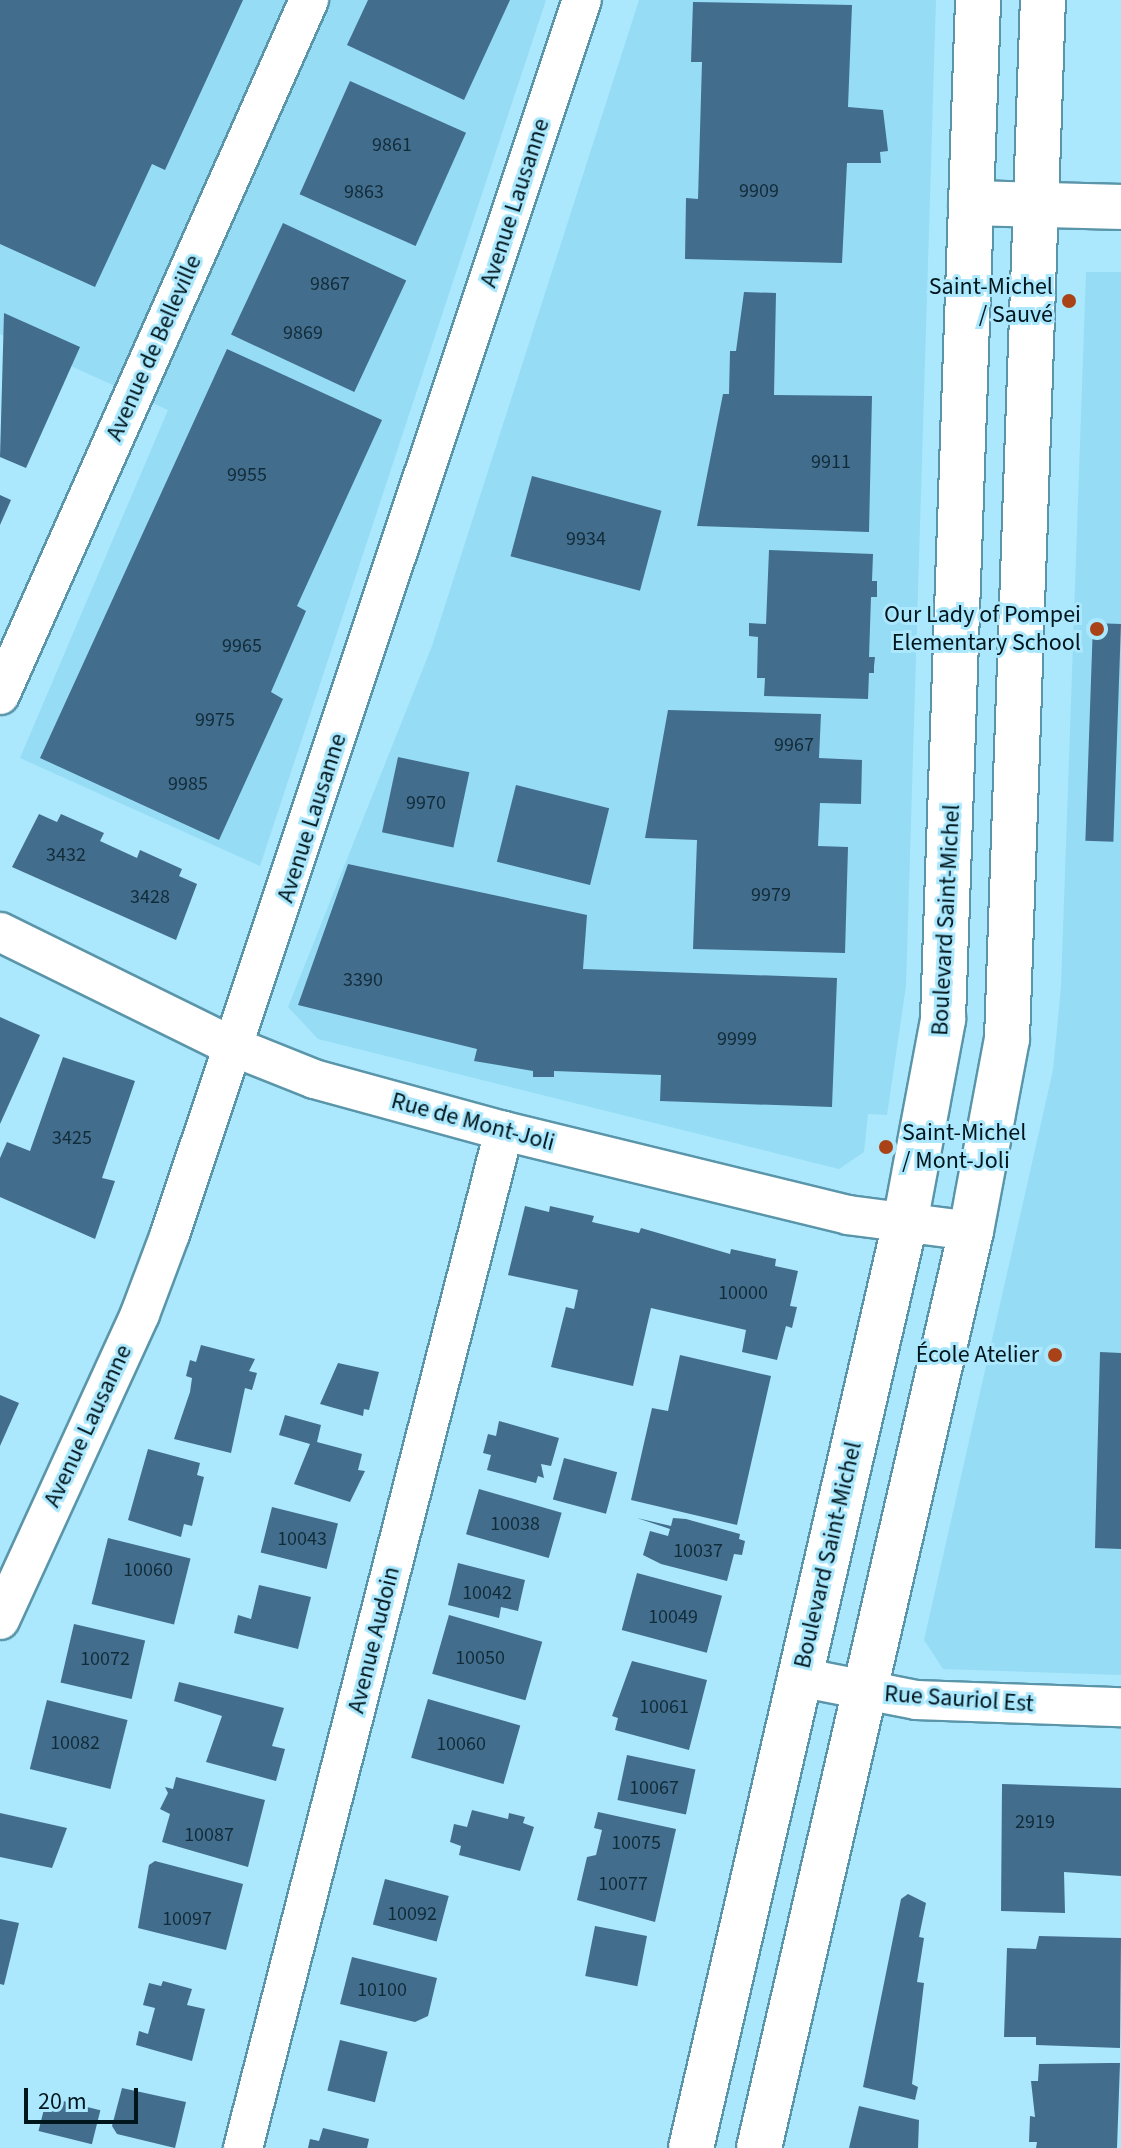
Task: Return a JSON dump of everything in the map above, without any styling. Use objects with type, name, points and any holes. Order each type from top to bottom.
[{"type":"main road","name":"Boulevard Saint-Michel","points":[[691,2148],[905,1223],[947,981],[978,0]]},
{"type":"main road","points":[[759,2148],[971,1231],[1001,1078],[1013,967],[1043,0]]},
{"type":"main road","points":[[971,203],[1121,207]]},
{"type":"street","name":"Avenue de Belleville","points":[[0,695],[309,0]]},
{"type":"street","name":"Avenue Lausanne","points":[[0,1620],[140,1314],[234,1047],[582,0]]},
{"type":"street","name":"Rue de Mont-Joli","points":[[0,932],[234,1047],[314,1079],[504,1131],[848,1215],[971,1231]]},
{"type":"street","name":"Avenue Audoin","points":[[243,2148],[504,1131]]},
{"type":"street","name":"Rue Sauriol Est","points":[[799,1677],[934,1701],[1121,1707]]},
{"type":"shaded area","points":[[0,0],[546,0],[260,866],[20,758],[168,410],[0,334]]},
{"type":"shaded area","points":[[639,0],[936,0],[906,986],[887,1115],[868,1114],[864,1152],[839,1169],[318,1039],[288,1007],[432,646]]},
{"type":"shaded area","name":"École Atelier","points":[[1086,272],[1121,272],[1121,1675],[943,1669],[924,1640],[1053,1070],[1061,987]]},
{"type":"building","points":[[0,0],[243,0],[165,170],[152,164],[95,287],[0,244]]},
{"type":"building","points":[[368,0],[510,0],[464,100],[347,45]]},
{"type":"building","points":[[693,2],[852,5],[848,107],[883,110],[888,151],[880,152],[881,163],[847,163],[842,263],[685,259],[686,198],[698,199],[702,62],[691,62]]},
{"type":"building","points":[[350,81],[466,133],[416,246],[300,194]]},
{"type":"building","points":[[283,223],[406,280],[354,392],[231,334]]},
{"type":"building","points":[[744,292],[776,293],[774,395],[872,396],[869,532],[697,526],[723,394],[729,394],[730,351],[736,351]]},
{"type":"building","points":[[4,313],[80,347],[26,468],[0,457]]},
{"type":"building","points":[[227,349],[382,420],[297,606],[306,611],[271,692],[283,699],[219,840],[40,758]]},
{"type":"building","points":[[532,476],[661,511],[640,591],[511,556]]},
{"type":"building","points":[[0,495],[11,500],[0,525]]},
{"type":"building","points":[[769,550],[873,554],[872,581],[877,581],[877,597],[871,597],[869,657],[875,657],[874,673],[869,673],[868,699],[764,696],[765,678],[757,678],[758,637],[749,636],[749,623],[766,624]]},
{"type":"building","points":[[1093,623],[1121,624],[1113,842],[1085,841]]},
{"type":"building","points":[[668,710],[821,714],[819,758],[862,760],[861,804],[820,803],[818,846],[848,847],[845,953],[693,949],[697,840],[645,838]]},
{"type":"building","points":[[398,757],[469,772],[453,847],[382,832]]},
{"type":"building","points":[[516,785],[609,808],[590,885],[497,862]]},
{"type":"building","points":[[39,814],[57,822],[61,814],[104,833],[100,841],[137,858],[140,850],[182,869],[179,876],[197,884],[176,940],[12,867]]},
{"type":"building","points":[[348,864],[587,915],[583,969],[837,978],[832,1107],[660,1101],[661,1075],[554,1071],[554,1077],[533,1077],[533,1071],[474,1061],[477,1049],[298,1005]]},
{"type":"building","points":[[0,1017],[40,1035],[0,1124]]},
{"type":"building","points":[[63,1057],[135,1081],[102,1178],[115,1181],[95,1239],[0,1197],[0,1158],[7,1142],[30,1151]]},
{"type":"building","points":[[525,1206],[549,1212],[550,1206],[594,1216],[592,1222],[639,1233],[641,1228],[730,1254],[731,1249],[776,1259],[775,1266],[798,1271],[790,1306],[797,1307],[792,1328],[786,1326],[777,1360],[742,1352],[746,1330],[651,1308],[633,1386],[551,1367],[566,1307],[574,1309],[578,1290],[508,1275]]},
{"type":"building","points":[[201,1345],[255,1359],[249,1371],[257,1373],[252,1390],[245,1388],[231,1453],[174,1439],[190,1392],[192,1378],[186,1376],[190,1360],[196,1362]]},
{"type":"building","points":[[1100,1352],[1121,1353],[1121,1549],[1095,1548]]},
{"type":"building","points":[[680,1355],[771,1376],[737,1525],[631,1500],[652,1408],[668,1411]]},
{"type":"building","points":[[338,1363],[379,1372],[369,1410],[364,1409],[363,1416],[320,1404]]},
{"type":"building","points":[[0,1395],[19,1403],[0,1446]]},
{"type":"building","points":[[285,1415],[321,1425],[317,1442],[362,1454],[358,1470],[365,1471],[350,1502],[294,1484],[310,1444],[279,1435]]},
{"type":"building","points":[[499,1421],[559,1438],[551,1466],[541,1464],[544,1478],[538,1476],[536,1483],[487,1470],[491,1455],[483,1453],[488,1434],[496,1436]]},
{"type":"building","points":[[148,1449],[200,1463],[197,1475],[204,1477],[192,1526],[184,1524],[181,1537],[128,1520]]},
{"type":"building","points":[[564,1458],[617,1472],[606,1514],[553,1500]]},
{"type":"building","points":[[479,1489],[562,1513],[549,1558],[466,1534]]},
{"type":"building","points":[[272,1507],[338,1523],[327,1569],[261,1553]]},
{"type":"building","points":[[637,1518],[671,1526],[673,1518],[686,1519],[740,1534],[739,1539],[745,1541],[742,1555],[734,1554],[727,1581],[661,1564],[643,1555],[650,1531],[668,1536],[670,1529]]},
{"type":"building","points":[[108,1538],[190,1559],[174,1625],[92,1604]]},
{"type":"building","points":[[458,1563],[525,1580],[518,1611],[501,1607],[499,1618],[448,1605]]},
{"type":"building","points":[[637,1573],[722,1596],[707,1653],[622,1630]]},
{"type":"building","points":[[259,1585],[311,1597],[298,1649],[234,1633],[238,1615],[251,1619]]},
{"type":"building","points":[[449,1615],[542,1642],[525,1700],[432,1674]]},
{"type":"building","points":[[74,1624],[145,1640],[132,1699],[61,1682]]},
{"type":"building","points":[[632,1661],[707,1680],[689,1750],[615,1730],[618,1718],[612,1716]]},
{"type":"building","points":[[179,1682],[284,1708],[272,1746],[285,1749],[276,1781],[206,1762],[222,1716],[174,1701]]},
{"type":"building","points":[[428,1699],[520,1725],[503,1784],[411,1758]]},
{"type":"building","points":[[47,1700],[128,1720],[110,1789],[30,1769]]},
{"type":"building","points":[[627,1755],[695,1770],[686,1815],[617,1800]]},
{"type":"building","points":[[176,1777],[265,1800],[248,1867],[162,1842],[170,1814],[160,1809],[168,1793],[165,1787],[173,1789]]},
{"type":"building","points":[[1002,1784],[1121,1788],[1121,1876],[1064,1872],[1065,1913],[1001,1911]]},
{"type":"building","points":[[472,1810],[508,1819],[509,1813],[525,1817],[523,1823],[534,1827],[520,1871],[459,1855],[461,1846],[450,1842],[454,1824],[467,1827]]},
{"type":"building","points":[[598,1812],[676,1829],[655,1922],[577,1900],[587,1857],[596,1855],[602,1830],[594,1828]]},
{"type":"building","points":[[0,1813],[67,1828],[52,1868],[0,1857]]},
{"type":"building","points":[[155,1861],[243,1884],[226,1950],[138,1928],[149,1865]]},
{"type":"building","points":[[385,1879],[449,1896],[437,1941],[373,1924]]},
{"type":"building","points":[[908,1894],[926,1903],[919,1937],[924,1938],[917,1982],[924,1983],[912,2084],[918,2087],[915,2100],[863,2087],[901,1899]]},
{"type":"building","points":[[0,1919],[19,1923],[4,1985],[0,1984]]},
{"type":"building","points":[[595,1926],[647,1936],[637,1986],[585,1976]]},
{"type":"building","points":[[1039,1936],[1121,1938],[1120,2048],[1036,2045],[1036,2037],[1004,2037],[1007,1948],[1036,1949]]},
{"type":"building","points":[[352,1957],[437,1978],[428,2016],[415,2022],[340,2004]]},
{"type":"building","points":[[163,1981],[192,1989],[187,2005],[205,2009],[192,2061],[136,2045],[139,2031],[148,2034],[155,2008],[143,2005],[149,1983],[161,1986]]},
{"type":"building","points":[[340,2040],[388,2052],[375,2102],[327,2090]]},
{"type":"building","points":[[1120,2063],[1117,2148],[1036,2148],[1037,2142],[1029,2142],[1030,2116],[1035,2117],[1031,2081],[1038,2081],[1039,2064]]},
{"type":"building","points":[[122,2088],[186,2102],[175,2148],[117,2134],[112,2126]]},
{"type":"building","points":[[47,2097],[100,2110],[92,2144],[39,2131]]},
{"type":"building","points":[[859,2106],[919,2120],[918,2148],[849,2148]]},
{"type":"building","points":[[323,2128],[369,2139],[367,2148],[308,2148],[310,2139],[319,2141]]},
{"type":"place","name":"Saint-Michel / Sauvé","points":[[1069,301]]},
{"type":"place","name":"Our Lady of Pompei Elementary School","points":[[1097,629]]},
{"type":"place","name":"Saint-Michel / Mont-Joli","points":[[886,1147]]},
{"type":"place","name":"École Atelier","points":[[1055,1355]]}]
